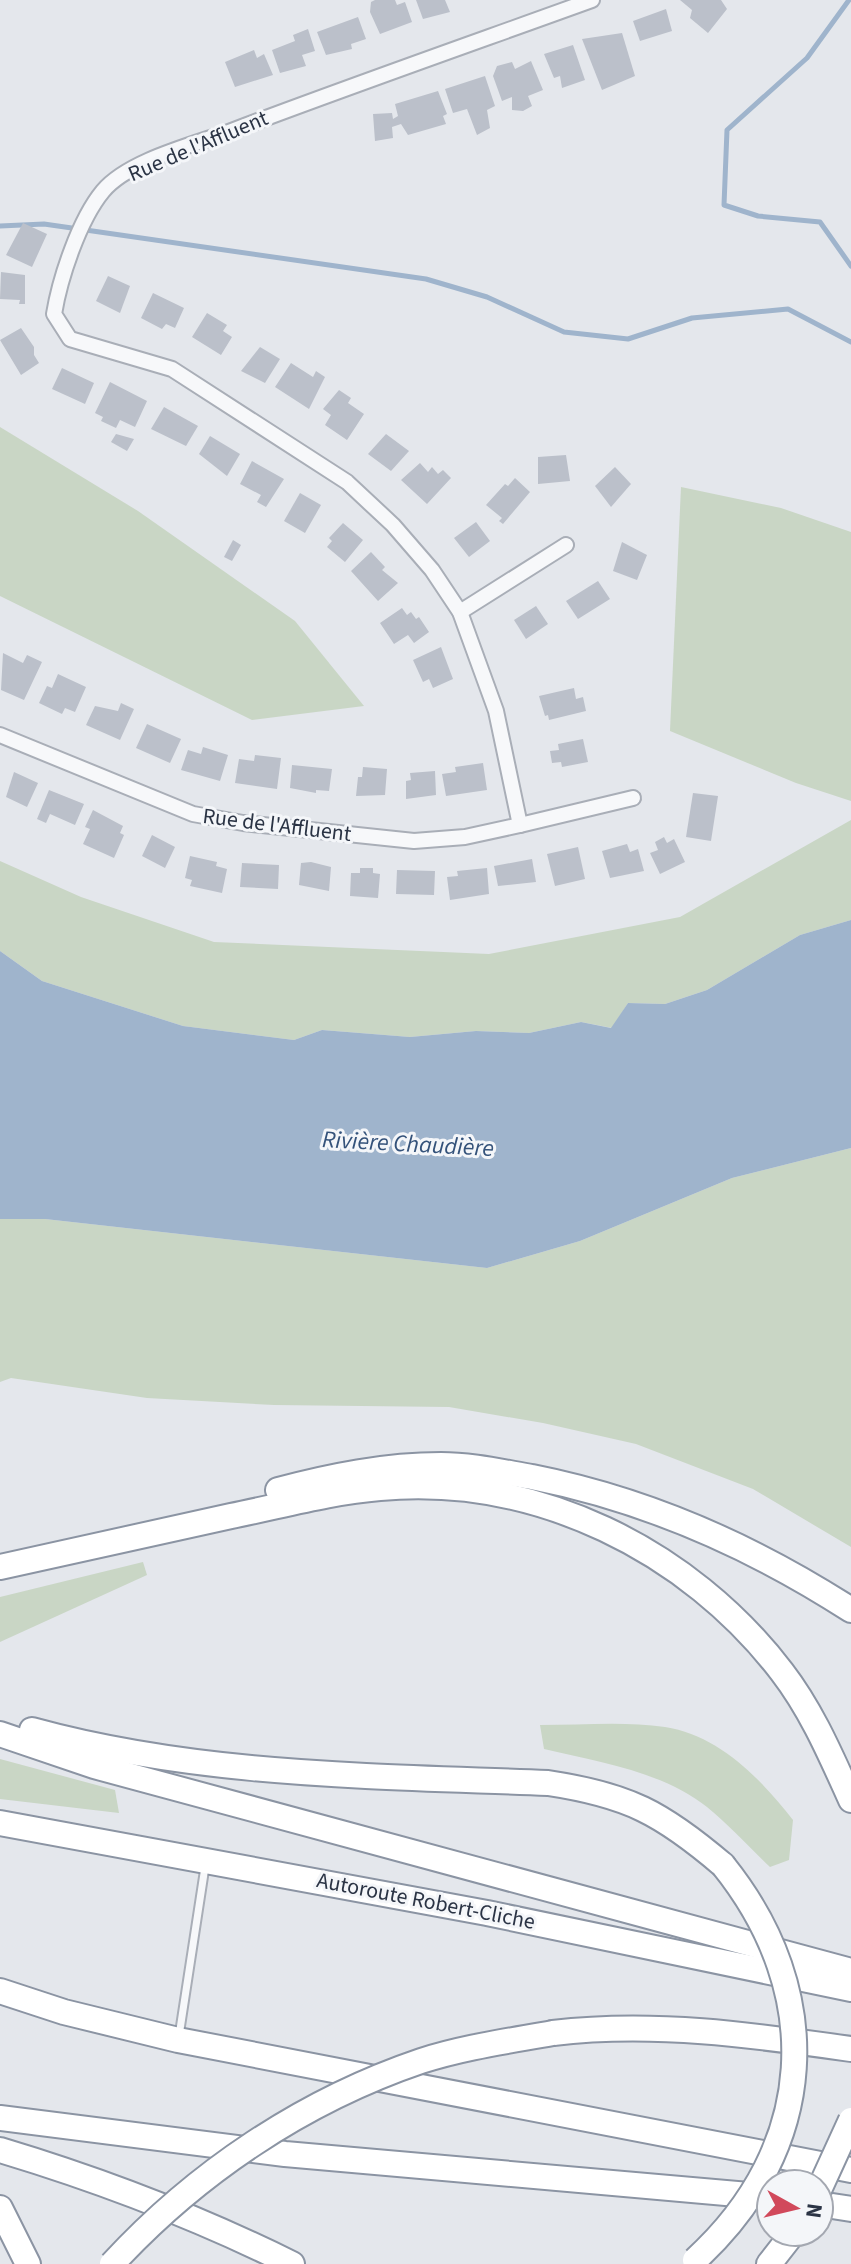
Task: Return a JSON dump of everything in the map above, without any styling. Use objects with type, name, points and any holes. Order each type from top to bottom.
[{"type":"highway","points":[[0,1567],[327,1477],[377,1469],[444,1465],[575,1486],[676,1518],[771,1560],[851,1610]]},
{"type":"highway","points":[[0,1567],[339,1493],[419,1486],[522,1499],[629,1539],[708,1592],[748,1631],[784,1674],[822,1735],[851,1800]]},
{"type":"highway","points":[[0,1719],[98,1748],[144,1756],[269,1769],[548,1783],[628,1800],[662,1817],[723,1865],[749,1898],[781,1964],[795,2033],[787,2110],[764,2176],[741,2213],[692,2262]]},
{"type":"highway","points":[[0,1734],[94,1766],[851,1971]]},
{"type":"highway","name":"Autoroute Robert-Cliche","points":[[0,1823],[518,1919],[851,1989]]},
{"type":"highway","points":[[4,1992],[64,2012],[178,2040],[851,2170]]},
{"type":"highway","points":[[112,2264],[141,2233],[209,2175],[310,2110],[421,2061],[553,2033],[642,2027],[761,2036],[851,2049]]},
{"type":"highway","points":[[0,2118],[285,2154],[755,2196]]},
{"type":"highway","points":[[829,2168],[851,2120]]},
{"type":"highway","points":[[0,2150],[48,2164],[238,2237],[292,2264]]},
{"type":"highway","points":[[0,2208],[28,2264]]},
{"type":"highway","points":[[0,2223],[15,2264]]},
{"type":"highway","points":[[769,2264],[782,2248]]},
{"type":"street","name":"Rue de l'Affluent","points":[[520,825],[496,711],[460,612],[432,570],[393,525],[347,482],[240,410],[172,369],[70,339],[54,314],[57,294],[82,230],[103,191],[125,174],[280,112],[592,0]]},
{"type":"street","points":[[460,612],[566,545]]},
{"type":"street","name":"Rue de l'Affluent","points":[[0,735],[193,814],[243,823],[414,841],[465,837],[633,798]]},
{"type":"lane","points":[[178,2040],[206,1861]]},
{"type":"green space","points":[[0,427],[138,511],[295,621],[364,706],[252,720],[0,596]]},
{"type":"green space","points":[[681,487],[781,508],[851,532],[851,801],[796,783],[670,731]]},
{"type":"green space","points":[[851,820],[851,920],[800,935],[707,990],[665,1004],[628,1003],[612,1028],[581,1022],[529,1033],[476,1031],[410,1037],[322,1030],[294,1040],[183,1026],[42,981],[0,951],[0,861],[81,897],[214,942],[489,954],[680,917]]},
{"type":"green space","points":[[851,1148],[851,1547],[753,1489],[636,1444],[543,1423],[449,1407],[274,1405],[147,1398],[11,1378],[0,1382],[0,1219],[45,1219],[487,1268],[580,1241],[732,1178]]},
{"type":"green space","points":[[143,1562],[147,1575],[0,1642],[0,1597]]},
{"type":"green space","points":[[540,1725],[650,1725],[703,1739],[721,1749],[753,1775],[793,1820],[789,1860],[770,1867],[707,1807],[670,1785],[629,1769],[544,1749]]},
{"type":"green space","points":[[0,1759],[115,1790],[119,1813],[0,1799]]},
{"type":"water","name":"Rivière Chaudière","points":[[851,920],[851,1148],[732,1178],[580,1241],[487,1268],[45,1219],[0,1219],[0,951],[42,981],[183,1026],[294,1040],[322,1030],[410,1037],[476,1031],[529,1033],[581,1022],[611,1028],[628,1003],[665,1004],[707,990],[800,935]]},
{"type":"building","points":[[395,0],[397,5],[405,2],[412,22],[380,34],[370,12],[371,2]]},
{"type":"building","points":[[416,0],[445,0],[450,12],[423,19]]},
{"type":"building","points":[[680,0],[721,0],[727,9],[708,33],[690,18],[692,10]]},
{"type":"building","points":[[666,9],[672,31],[640,41],[633,21]]},
{"type":"building","points":[[358,17],[366,39],[351,44],[352,49],[326,55],[317,32]]},
{"type":"building","points":[[308,29],[315,51],[302,55],[306,66],[280,73],[272,50],[295,41],[293,35]]},
{"type":"building","points":[[622,33],[635,76],[602,90],[582,39]]},
{"type":"building","points":[[573,45],[585,80],[562,88],[560,76],[554,78],[544,54]]},
{"type":"building","points":[[254,50],[257,58],[264,54],[273,75],[235,87],[225,62]]},
{"type":"building","points":[[531,61],[543,90],[528,96],[532,106],[523,111],[512,110],[512,97],[502,101],[493,76],[497,66],[512,62],[515,69]]},
{"type":"building","points":[[485,76],[495,106],[487,110],[490,128],[477,135],[467,109],[453,113],[445,89]]},
{"type":"building","points":[[438,91],[447,114],[443,116],[446,124],[408,135],[401,124],[392,127],[393,138],[375,141],[373,114],[392,113],[393,119],[398,116],[395,104]]},
{"type":"building","points":[[23,223],[47,234],[32,267],[6,255]]},
{"type":"building","points":[[1,272],[25,275],[25,304],[19,304],[20,300],[0,299]]},
{"type":"building","points":[[108,276],[130,286],[120,313],[96,301]]},
{"type":"building","points":[[153,293],[184,308],[175,328],[166,324],[162,329],[141,318]]},
{"type":"building","points":[[207,313],[227,325],[223,331],[232,337],[221,355],[192,337]]},
{"type":"building","points":[[21,328],[34,347],[39,363],[21,375],[0,340]]},
{"type":"building","points":[[260,347],[280,359],[265,383],[241,371]]},
{"type":"building","points":[[291,363],[313,377],[316,371],[325,377],[309,409],[275,387]]},
{"type":"building","points":[[62,368],[94,383],[85,404],[52,389]]},
{"type":"building","points":[[110,382],[147,401],[135,427],[120,420],[116,428],[101,421],[103,417],[95,413]]},
{"type":"building","points":[[339,390],[351,398],[348,403],[364,414],[347,440],[325,425],[331,415],[323,409]]},
{"type":"building","points":[[164,407],[198,426],[186,446],[151,429]]},
{"type":"building","points":[[116,434],[134,439],[127,451],[111,442]]},
{"type":"building","points":[[386,434],[409,451],[391,471],[368,454]]},
{"type":"building","points":[[210,436],[240,454],[227,476],[199,454]]},
{"type":"building","points":[[566,455],[570,481],[538,484],[538,457]]},
{"type":"building","points":[[252,461],[284,479],[266,507],[257,502],[261,495],[240,484]]},
{"type":"building","points":[[420,463],[428,472],[432,467],[438,474],[443,470],[451,478],[427,504],[401,480]]},
{"type":"building","points":[[615,467],[631,484],[611,507],[595,486]]},
{"type":"building","points":[[515,478],[530,492],[503,524],[499,521],[502,518],[486,505],[505,484],[508,486]]},
{"type":"building","points":[[300,493],[321,505],[305,533],[284,521]]},
{"type":"building","points":[[476,522],[490,541],[469,557],[454,538]]},
{"type":"building","points":[[343,523],[363,540],[345,562],[327,547],[332,541],[329,538]]},
{"type":"building","points":[[233,540],[241,545],[232,561],[224,557]]},
{"type":"building","points":[[622,542],[647,555],[637,580],[613,571]]},
{"type":"building","points":[[371,552],[385,567],[382,570],[398,583],[378,601],[351,571]]},
{"type":"building","points":[[598,581],[610,599],[578,619],[566,601]]},
{"type":"building","points":[[536,606],[548,624],[526,639],[514,620]]},
{"type":"building","points":[[402,608],[407,615],[411,612],[416,619],[419,617],[429,632],[414,643],[408,635],[394,644],[380,623]]},
{"type":"building","points":[[441,647],[453,679],[433,688],[429,679],[423,682],[413,660]]},
{"type":"building","points":[[3,653],[23,663],[27,655],[42,662],[24,700],[1,690]]},
{"type":"building","points":[[58,674],[86,687],[75,712],[65,708],[62,714],[39,703],[47,686],[52,688]]},
{"type":"building","points":[[574,688],[576,699],[583,697],[586,711],[549,720],[539,696]]},
{"type":"building","points":[[121,703],[134,709],[120,740],[86,725],[95,706],[118,711]]},
{"type":"building","points":[[147,724],[181,739],[170,763],[136,748]]},
{"type":"building","points":[[583,739],[588,762],[562,767],[561,762],[552,763],[550,751],[559,750],[558,744]]},
{"type":"building","points":[[203,747],[228,755],[220,781],[181,770],[188,750],[201,754]]},
{"type":"building","points":[[255,755],[281,758],[277,789],[235,783],[239,759],[254,761]]},
{"type":"building","points":[[483,763],[487,790],[446,796],[442,774],[456,772],[455,767]]},
{"type":"building","points":[[292,765],[332,769],[329,791],[316,790],[316,793],[290,788]]},
{"type":"building","points":[[363,767],[387,769],[385,795],[356,796],[358,777],[362,777]]},
{"type":"building","points":[[435,771],[436,795],[406,799],[406,781],[411,780],[410,773]]},
{"type":"building","points":[[14,772],[38,783],[27,807],[6,797]]},
{"type":"building","points":[[49,790],[84,804],[75,825],[50,814],[46,823],[37,819]]},
{"type":"building","points":[[693,793],[718,796],[711,841],[686,837]]},
{"type":"building","points":[[93,810],[123,826],[120,833],[124,835],[114,858],[83,844],[90,829],[85,827]]},
{"type":"building","points":[[152,835],[175,847],[165,868],[142,856]]},
{"type":"building","points":[[664,837],[667,843],[674,839],[685,862],[660,874],[650,853],[658,850],[655,842]]},
{"type":"building","points":[[627,844],[630,852],[638,849],[644,871],[610,878],[602,851]]},
{"type":"building","points":[[578,847],[585,879],[555,886],[547,854]]},
{"type":"building","points":[[190,856],[217,862],[216,866],[227,869],[222,893],[190,886],[192,880],[185,878]]},
{"type":"building","points":[[532,859],[536,882],[498,886],[494,866]]},
{"type":"building","points":[[242,863],[279,865],[278,889],[240,887]]},
{"type":"building","points":[[301,863],[331,867],[329,891],[299,885]]},
{"type":"building","points":[[360,868],[373,868],[373,873],[380,874],[378,898],[350,896],[351,873],[360,873]]},
{"type":"building","points":[[487,868],[489,894],[450,900],[447,877],[458,876],[457,871]]},
{"type":"building","points":[[397,870],[435,871],[434,895],[396,894]]},
{"type":"waterway","points":[[849,0],[807,58],[727,130],[724,205],[758,216],[820,222],[851,266]]},
{"type":"waterway","points":[[0,226],[44,224],[426,279],[487,297],[564,332],[628,339],[692,318],[788,309],[851,342]]}]
